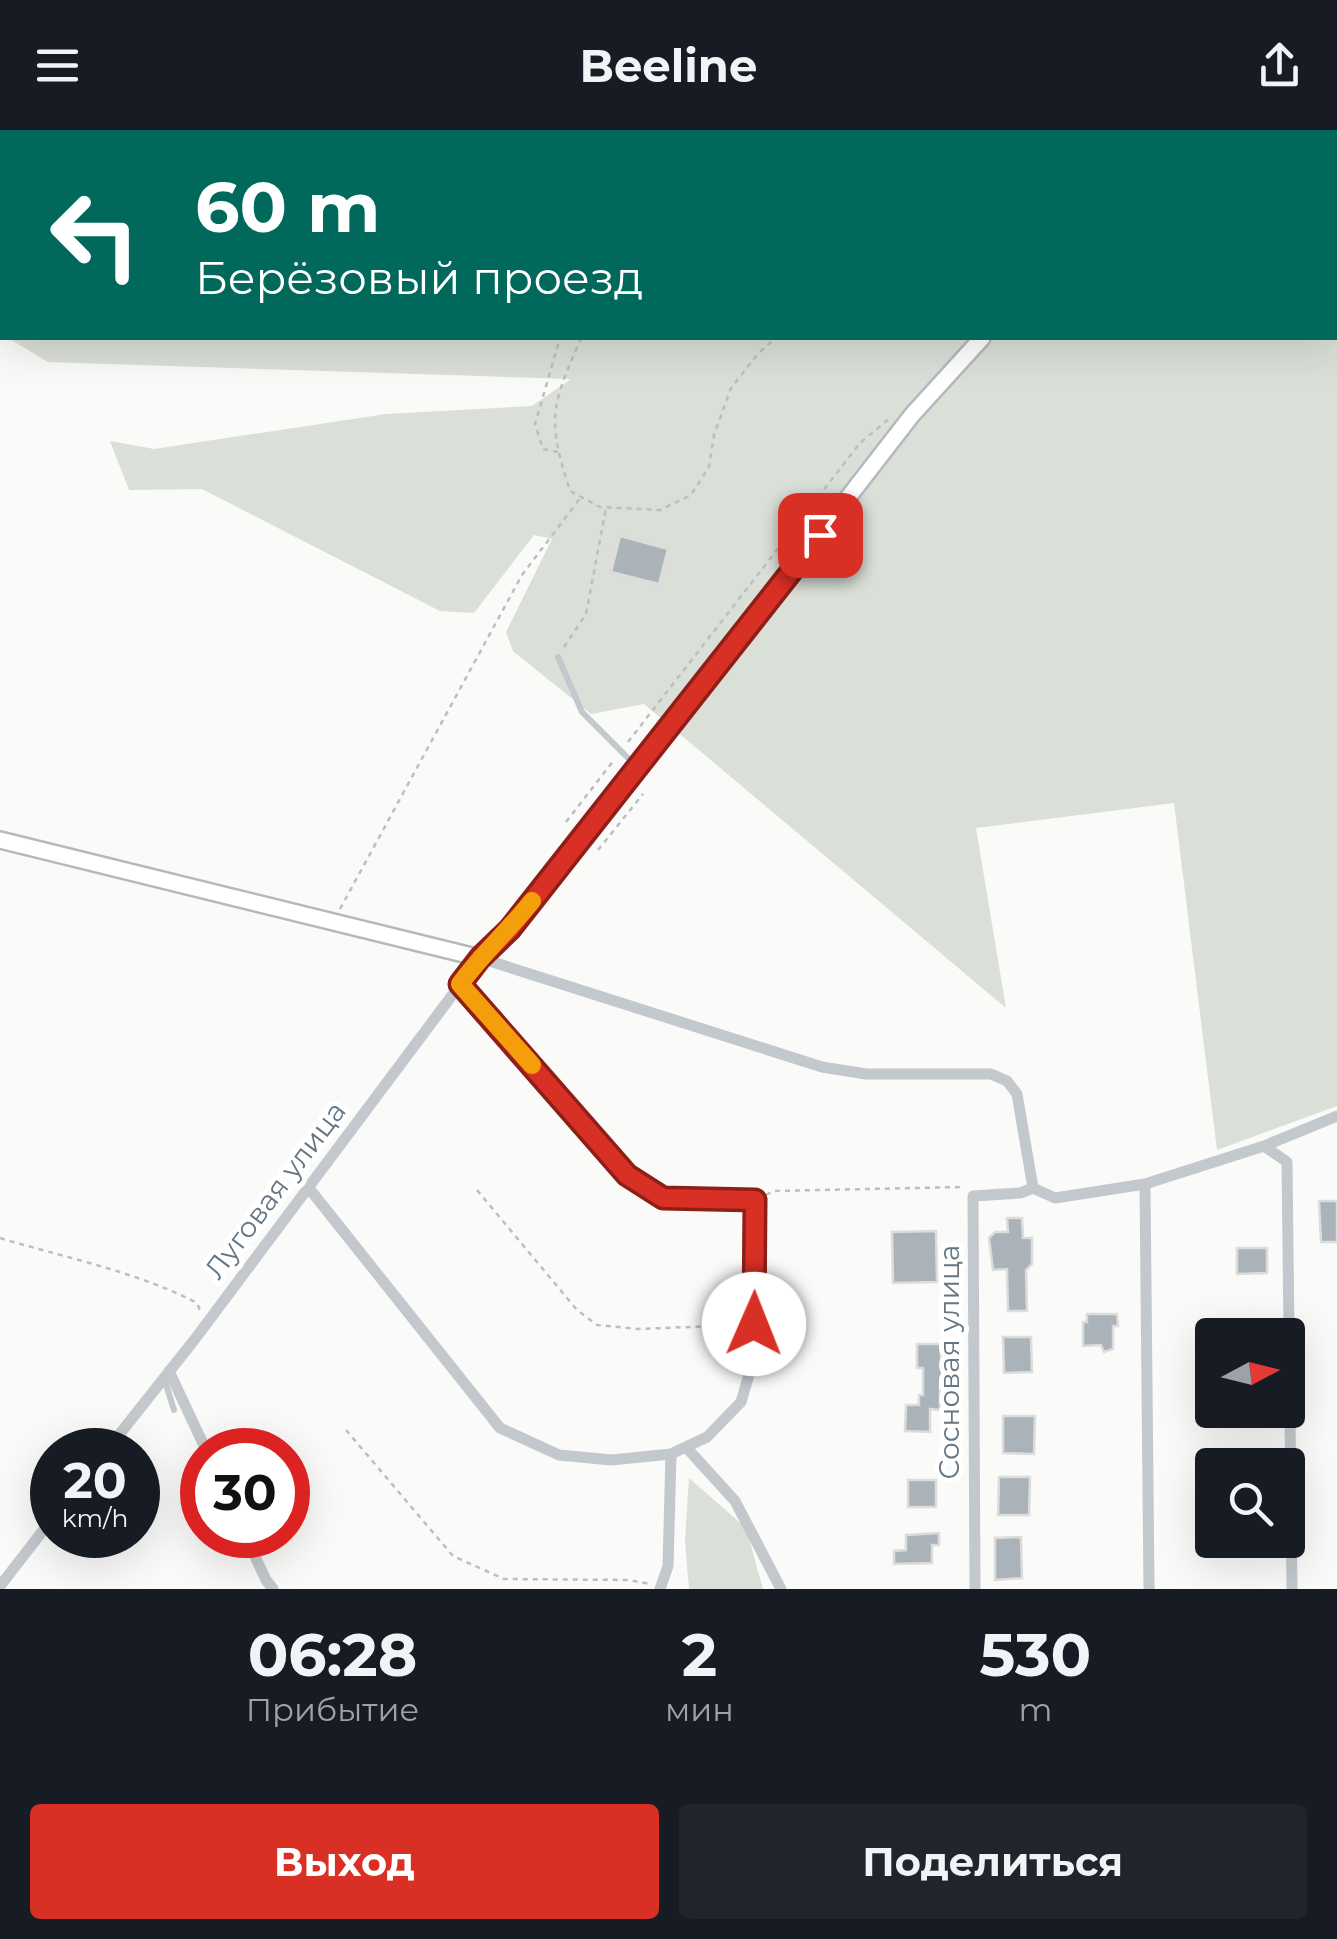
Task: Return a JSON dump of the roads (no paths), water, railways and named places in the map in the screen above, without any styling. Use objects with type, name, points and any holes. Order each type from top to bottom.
[{"type":"street","points":[[480,958],[510,929],[912,415],[980,340]]},
{"type":"street","points":[[0,840],[480,958],[822,1066],[866,1074],[991,1074],[1007,1081],[1017,1094],[1032,1188],[1056,1198],[1145,1184],[1264,1146],[1337,1116]]},
{"type":"street","name":"Луговая улица","points":[[124,1428],[480,958]]},
{"type":"street","points":[[308,1187],[500,1428],[559,1455],[611,1460],[672,1454],[707,1437],[742,1402],[754,1354],[755,1200],[663,1198],[627,1175],[460,984]]},
{"type":"street","points":[[1264,1146],[1287,1162],[1292,1589]]},
{"type":"street","points":[[1145,1184],[1149,1589]]},
{"type":"street","name":"Сосновая улица","points":[[975,1589],[973,1196],[1020,1193],[1032,1188]]},
{"type":"street","points":[[166,1374],[194,1428]]},
{"type":"street","points":[[686,1447],[734,1501],[780,1589]]},
{"type":"street","points":[[661,1588],[668,1566],[672,1454]]},
{"type":"street","points":[[0,1586],[30,1547]]},
{"type":"street","points":[[256,1558],[273,1589]]},
{"type":"lane","points":[[558,657],[582,712],[638,768]]},
{"type":"lane","points":[[166,1374],[174,1410]]}]
